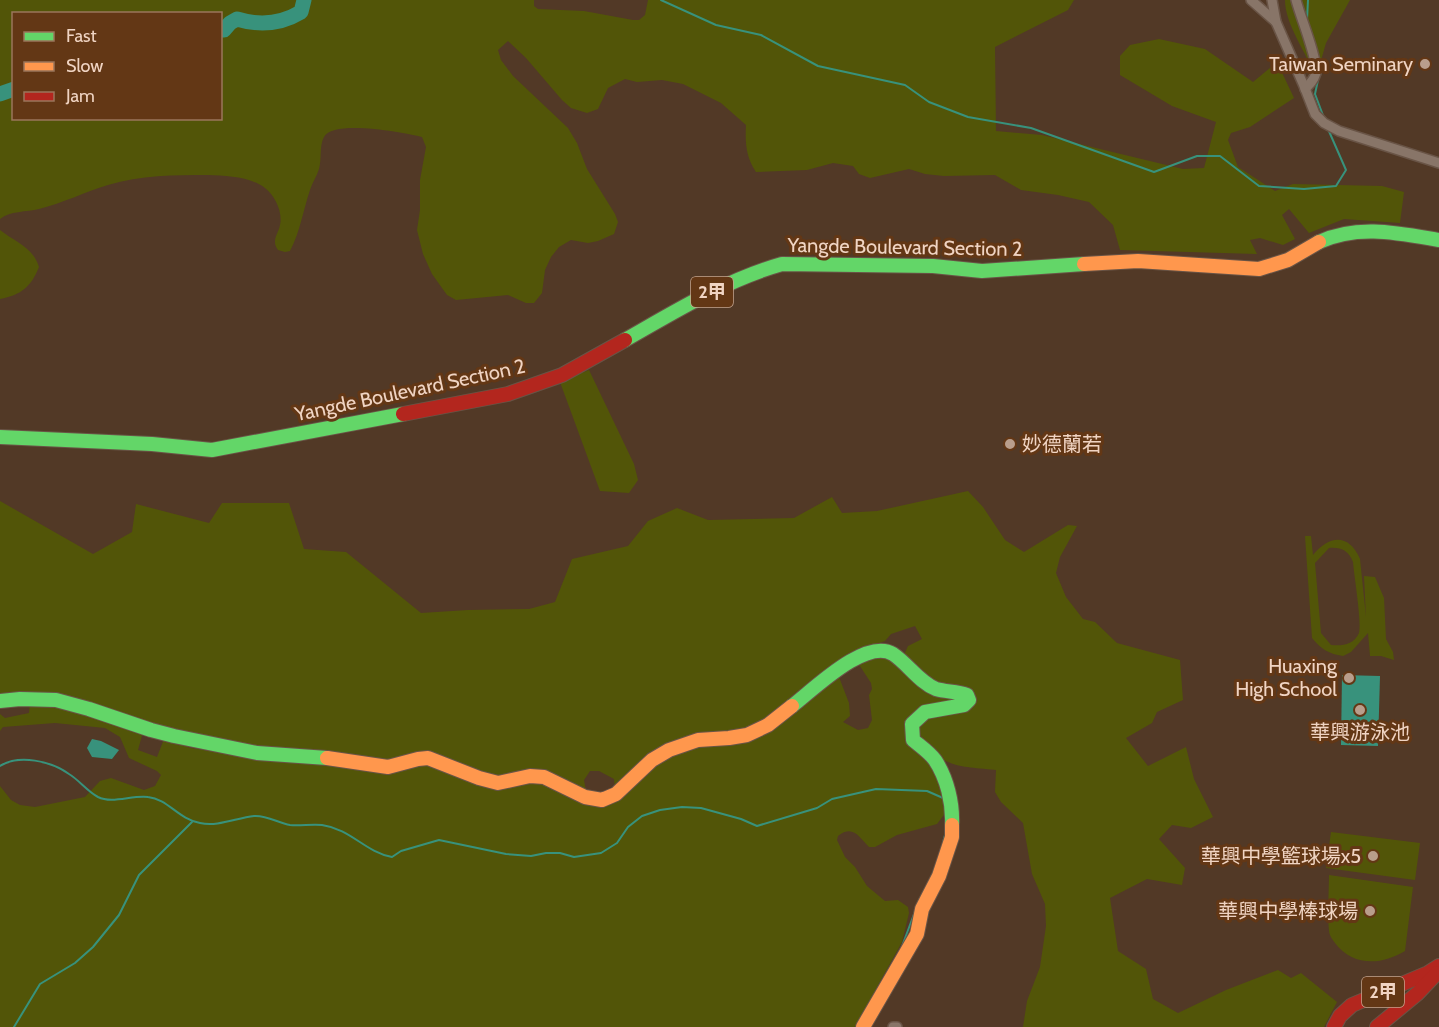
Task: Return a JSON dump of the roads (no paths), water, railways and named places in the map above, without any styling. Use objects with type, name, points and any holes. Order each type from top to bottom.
[{"type":"main road","name":"Yangde Boulevard Section 2","points":[[0,437],[152,444],[212,450],[508,394],[562,375],[705,295],[782,264],[933,266],[982,271],[1138,261],[1259,269],[1288,260],[1334,235],[1380,230],[1439,240]]},
{"type":"main road","points":[[0,701],[26,698],[64,700],[168,735],[258,753],[343,759],[386,767],[398,766],[420,758],[430,758],[465,774],[498,783],[533,775],[554,779],[579,795],[600,801],[616,794],[642,769],[667,751],[695,741],[730,740],[759,731],[848,663],[880,648],[894,654],[930,686],[941,691],[961,692],[969,698],[964,705],[931,710],[920,715],[911,729],[914,740],[934,759],[945,780],[953,810],[952,837],[939,876],[922,909],[917,934],[863,1027]]},
{"type":"main road","name":"2甲","points":[[1334,1027],[1340,1016],[1352,1005],[1439,968]]},
{"type":"main road","name":"2甲","points":[[1377,1027],[1418,993],[1439,968]]},
{"type":"street","points":[[1251,0],[1275,22]]},
{"type":"street","points":[[1272,0],[1275,22],[1315,114],[1324,123],[1339,131],[1439,163]]},
{"type":"street","points":[[1296,0],[1315,60],[1316,72],[1312,82],[1305,88]]},
{"type":"water","name":"華興游泳池","points":[[1342,675],[1380,676],[1378,746],[1341,745]]},
{"type":"water","points":[[92,739],[119,750],[112,759],[92,757],[87,748]]},
{"type":"waterway","points":[[222,30],[237,19],[254,23],[270,23],[286,19],[301,12],[304,0]]},
{"type":"waterway","points":[[661,0],[716,25],[761,35],[818,66],[905,85],[929,102],[968,117],[1031,128],[1154,172],[1197,156],[1220,156],[1259,186],[1304,189],[1336,186],[1346,170],[1328,129]]},
{"type":"waterway","points":[[1307,20],[1308,0]]},
{"type":"waterway","points":[[1318,80],[1315,94],[1324,118]]},
{"type":"waterway","points":[[0,94],[12,90]]},
{"type":"waterway","points":[[0,766],[16,760],[44,763],[62,769],[98,797],[109,800],[148,797],[161,801],[185,818],[200,823],[214,824],[259,816],[290,825],[332,827],[392,857],[401,851],[439,840],[506,854],[531,856],[560,853],[574,857],[601,853],[617,843],[628,827],[642,816],[660,810],[682,807],[701,808],[757,826],[817,808],[832,799],[876,789],[927,791],[943,798]]},
{"type":"waterway","points":[[14,1027],[40,984],[75,963],[93,947],[119,915],[139,875],[192,822]]},
{"type":"waterway","points":[[943,843],[946,831]]},
{"type":"waterway","points":[[901,949],[920,898]]},
{"type":"place","name":"Taiwan Seminary","points":[[1425,64]]},
{"type":"place","name":"妙德蘭若","points":[[1010,444]]},
{"type":"place","name":"Huaxing High School","points":[[1349,678]]},
{"type":"place","name":"華興游泳池","points":[[1360,710]]},
{"type":"place","name":"華興中學籃球場x5","points":[[1373,856]]},
{"type":"place","name":"華興中學棒球場","points":[[1370,911]]}]
